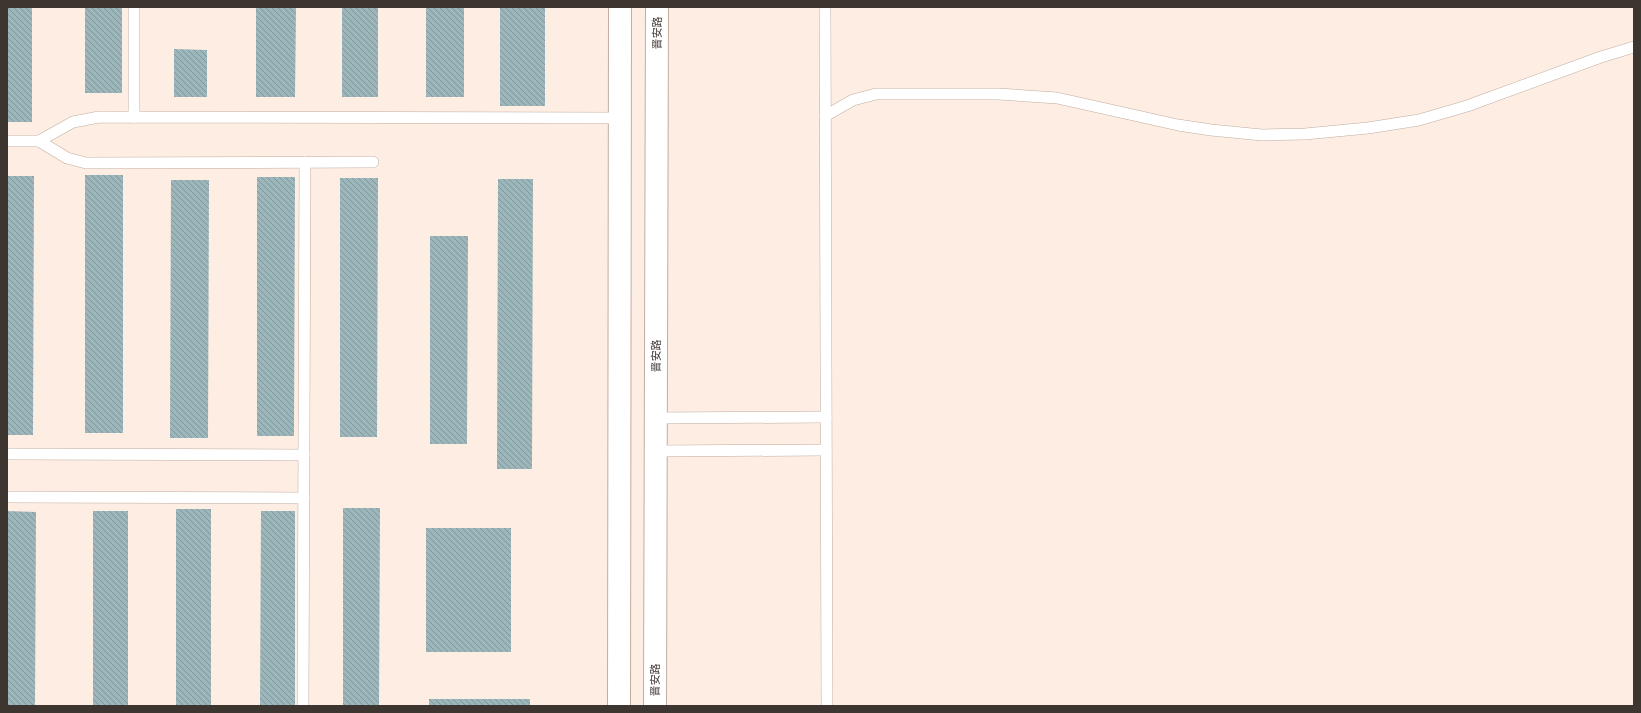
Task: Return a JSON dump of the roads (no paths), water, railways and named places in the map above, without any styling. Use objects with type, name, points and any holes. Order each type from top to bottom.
[{"type":"main road","points":[[619,706],[620,7]]},
{"type":"main road","name":"晋安路","points":[[655,706],[657,7]]},
{"type":"lane","points":[[134,7],[134,117]]},
{"type":"lane","points":[[825,7],[827,706]]},
{"type":"lane","points":[[825,116],[853,100],[876,94],[998,94],[1057,98],[1178,125],[1211,130],[1262,135],[1305,134],[1368,128],[1419,120],[1467,106],[1601,56],[1634,47]]},
{"type":"lane","points":[[7,141],[39,141],[74,122],[99,117],[620,118]]},
{"type":"lane","points":[[39,141],[67,158],[86,163],[373,162]]},
{"type":"lane","points":[[303,706],[305,162]]},
{"type":"lane","points":[[656,418],[826,417]]},
{"type":"lane","points":[[656,452],[826,450]]},
{"type":"lane","points":[[7,454],[304,455]]},
{"type":"lane","points":[[7,497],[304,498]]}]
